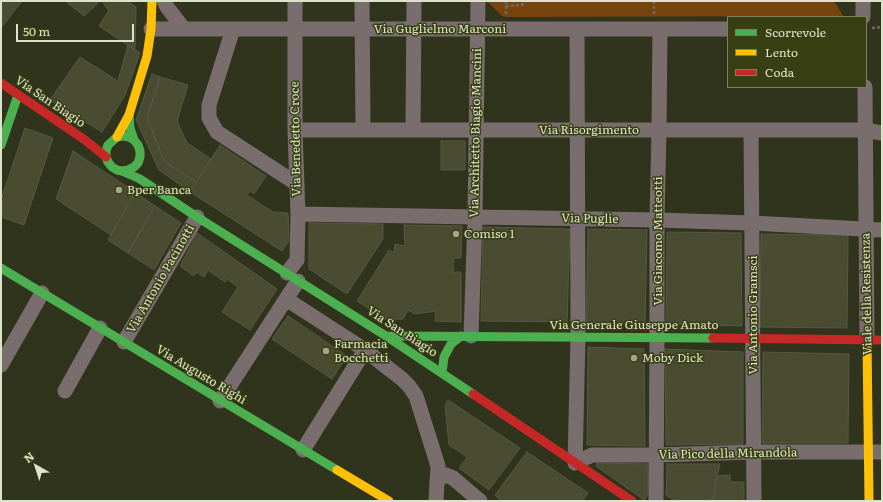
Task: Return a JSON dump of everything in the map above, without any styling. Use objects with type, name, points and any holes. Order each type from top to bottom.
[{"type":"street","points":[[129,115],[130,128],[134,140],[138,145],[140,157],[138,163],[134,167],[122,171],[116,170],[108,162],[106,151],[108,145],[114,139],[129,115],[147,56],[151,29],[152,1]]},
{"type":"street","points":[[164,1],[184,29]]},
{"type":"street","name":"Via Benedetto Croce","points":[[220,401],[286,299],[297,260],[298,214],[295,130],[295,1]]},
{"type":"street","points":[[362,1],[363,130]]},
{"type":"street","points":[[413,130],[414,1]]},
{"type":"street","name":"Via Architetto Biagio Mancini","points":[[466,336],[475,217],[475,130],[478,1]]},
{"type":"street","points":[[863,1],[864,16]]},
{"type":"street","name":"Via Guglielmo Marconi","points":[[151,29],[727,29]]},
{"type":"street","points":[[233,29],[209,105],[209,118],[217,132],[297,184]]},
{"type":"street","points":[[575,463],[578,336],[577,29]]},
{"type":"street","name":"Via Giacomo Matteotti","points":[[656,501],[657,220],[660,29]]},
{"type":"street","name":"Via San Biagio","points":[[1,83],[85,140],[106,157]]},
{"type":"street","name":"Viale della Resistenza","points":[[865,88],[866,229],[875,340],[875,452],[869,501]]},
{"type":"street","points":[[1,145],[18,95]]},
{"type":"street","name":"Via Risorgimento","points":[[295,130],[865,130],[882,133]]},
{"type":"street","name":"Via Antonio Gramsci","points":[[751,130],[754,501]]},
{"type":"street","points":[[85,140],[114,139],[123,136],[134,140]]},
{"type":"street","points":[[140,157],[146,174],[156,189]]},
{"type":"street","name":"Via San Biagio","points":[[122,171],[140,178],[197,217],[386,336],[632,501]]},
{"type":"street","name":"Via Puglie","points":[[298,214],[657,220],[752,223],[882,230]]},
{"type":"street","name":"Via Antonio Pacinotti","points":[[124,342],[197,217]]},
{"type":"street","name":"Via Augusto Righi","points":[[1,268],[220,401],[389,501]]},
{"type":"street","points":[[1,365],[42,293]]},
{"type":"street","points":[[286,299],[365,350],[402,378],[416,396],[438,466],[436,501]]},
{"type":"street","points":[[65,391],[100,328]]},
{"type":"street","name":"Via Generale Giuseppe Amato","points":[[386,336],[657,336],[875,340]]},
{"type":"street","points":[[442,373],[444,357],[451,344],[466,336]]},
{"type":"street","points":[[302,450],[365,350]]},
{"type":"street","name":"Via Pico della Mirandola","points":[[575,463],[592,455],[754,452],[875,452]]},
{"type":"street","points":[[438,479],[446,476],[453,478],[480,501]]},
{"type":"path","points":[[506,6],[522,5],[526,1]]},
{"type":"shaded area","points":[[487,1],[834,1],[843,16],[506,17],[502,16]]},
{"type":"building","points":[[1,1],[22,1],[1,28]]},
{"type":"building","points":[[65,1],[100,1],[84,16]]},
{"type":"building","points":[[127,1],[136,7],[135,50],[99,26],[109,10],[103,2]]},
{"type":"building","points":[[128,45],[140,53],[125,95],[102,132],[50,100],[80,57],[118,81]]},
{"type":"building","points":[[152,74],[160,77],[147,118],[164,161],[196,182],[190,192],[159,170],[136,120]]},
{"type":"building","points":[[160,77],[188,85],[177,121],[187,143],[211,159],[196,182],[164,161],[147,118]]},
{"type":"building","points":[[25,128],[53,138],[24,225],[1,217],[1,200]]},
{"type":"building","points":[[441,141],[465,141],[465,170],[441,170]]},
{"type":"building","points":[[220,145],[266,176],[254,194],[250,191],[247,195],[273,212],[288,213],[289,241],[282,251],[190,192]]},
{"type":"building","points":[[73,151],[135,192],[111,235],[56,199]]},
{"type":"building","points":[[135,192],[155,206],[128,253],[108,240]]},
{"type":"building","points":[[155,206],[181,223],[154,270],[128,253]]},
{"type":"building","points":[[309,223],[383,224],[383,239],[347,294],[309,269]]},
{"type":"building","points":[[404,225],[462,226],[461,258],[454,258],[453,272],[461,272],[461,322],[435,321],[436,311],[415,314],[408,310],[403,319],[385,319],[357,301],[389,250],[394,253],[395,244],[405,246]]},
{"type":"building","points":[[483,227],[570,229],[567,322],[481,321]]},
{"type":"building","points":[[588,229],[647,230],[645,324],[586,323]]},
{"type":"building","points":[[667,232],[741,233],[742,326],[666,324]]},
{"type":"building","points":[[197,233],[277,289],[250,330],[222,312],[238,287],[227,279],[225,282],[208,270],[204,277],[196,272],[194,276],[180,266]]},
{"type":"building","points":[[761,234],[848,235],[847,328],[760,327]]},
{"type":"building","points":[[288,316],[347,356],[332,379],[272,339]]},
{"type":"building","points":[[588,347],[644,349],[645,446],[587,445]]},
{"type":"building","points":[[665,349],[743,352],[743,444],[666,445]]},
{"type":"building","points":[[763,352],[849,354],[848,443],[762,443]]},
{"type":"building","points":[[448,400],[520,448],[489,490],[459,468],[467,457],[449,445],[445,405]]},
{"type":"building","points":[[527,452],[588,493],[582,501],[501,501],[495,495]]},
{"type":"building","points":[[597,463],[648,464],[648,495],[644,500],[596,466]]},
{"type":"building","points":[[667,464],[720,464],[715,485],[715,493],[711,501],[675,501],[666,495]]},
{"type":"building","points":[[730,475],[730,482],[744,482],[744,501],[711,501],[715,493],[717,476]]},
{"type":"traffic: fast","points":[[1,145],[18,95]]},
{"type":"traffic: fast","points":[[129,115],[130,128],[134,140],[138,145],[140,157],[138,163],[128,170],[122,171],[112,167],[106,157],[108,145],[117,137],[129,137],[134,140]]},
{"type":"traffic: fast","points":[[122,171],[140,179],[197,217],[386,336],[473,394]]},
{"type":"traffic: fast","points":[[1,268],[337,470]]},
{"type":"traffic: fast","points":[[386,336],[713,338]]},
{"type":"traffic: fast","points":[[442,373],[444,357],[451,344],[461,336]]},
{"type":"traffic: slow","points":[[117,137],[129,115],[147,56],[151,29],[152,1]]},
{"type":"traffic: slow","points":[[867,340],[869,501]]},
{"type":"traffic: slow","points":[[337,470],[389,501]]},
{"type":"traffic: jam","points":[[1,83],[85,140],[106,157]]},
{"type":"traffic: jam","points":[[713,338],[882,340]]},
{"type":"traffic: jam","points":[[473,394],[632,501]]},
{"type":"place","name":"Bper Banca","points":[[119,190]]},
{"type":"place","name":"Comiso 1","points":[[456,234]]},
{"type":"place","name":"Farmacia Bocchetti","points":[[326,351]]},
{"type":"place","name":"Moby Dick","points":[[634,358]]}]
